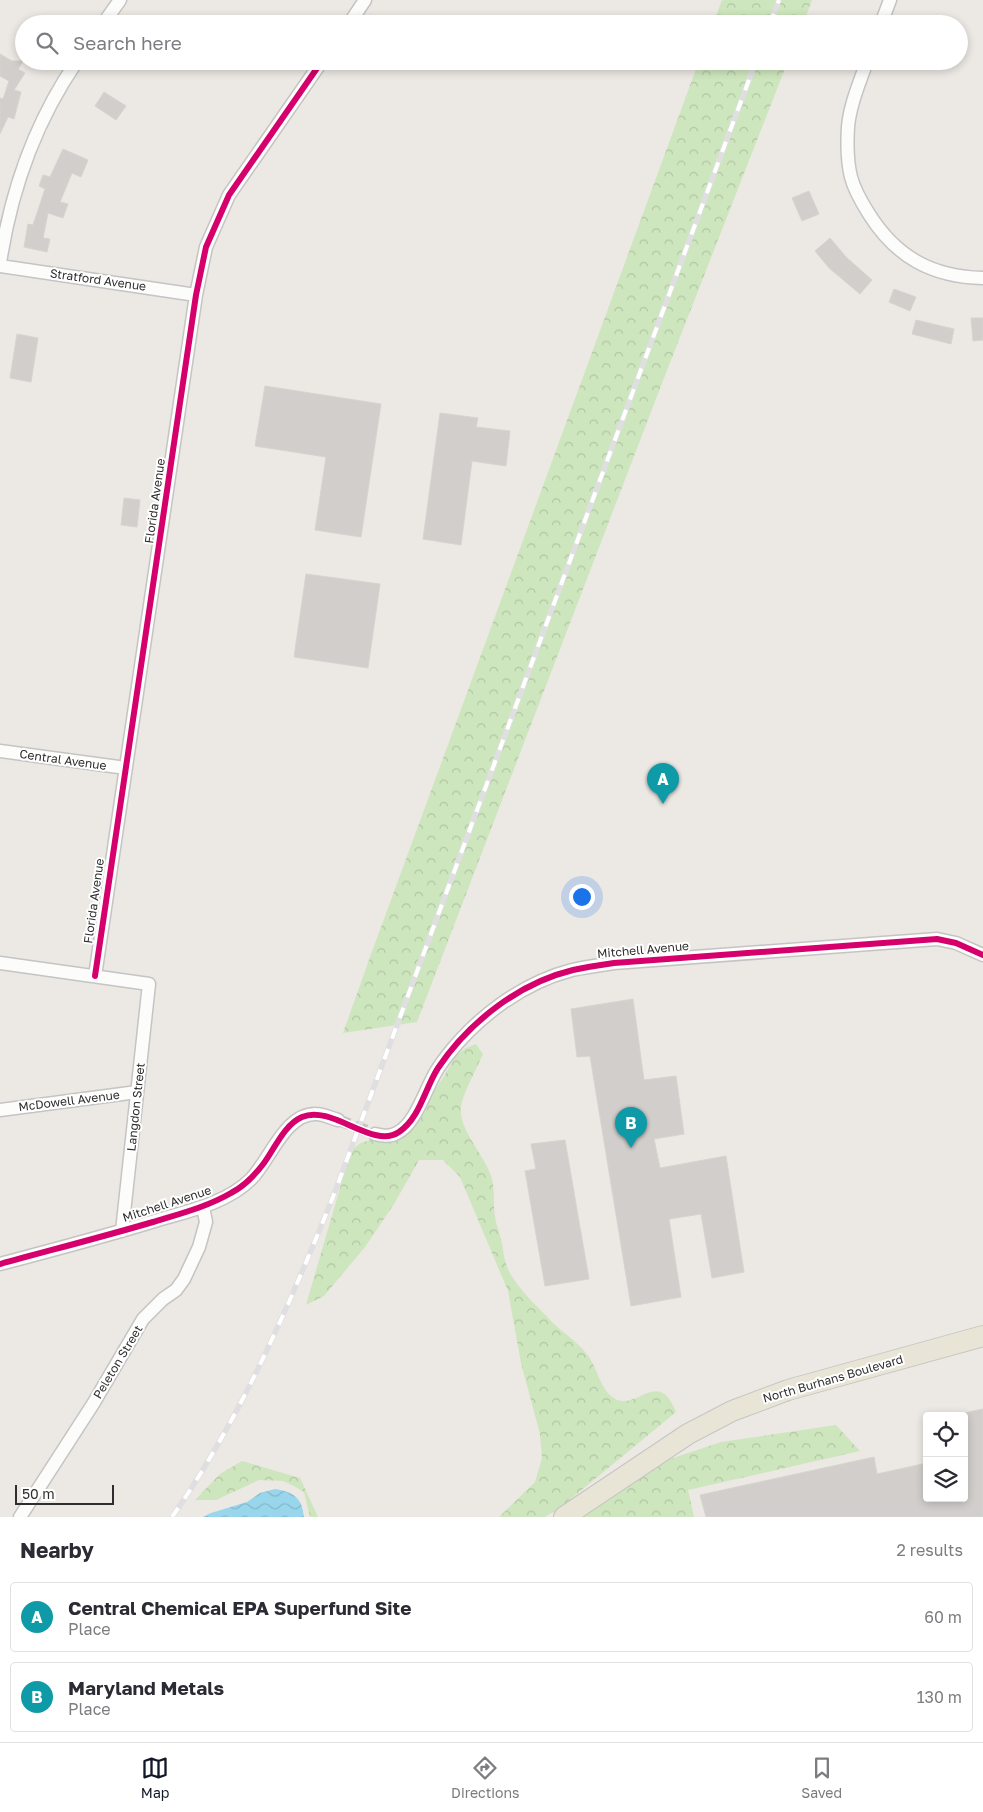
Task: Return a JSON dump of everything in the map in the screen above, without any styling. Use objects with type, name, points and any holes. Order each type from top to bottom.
[{"type":"main road","name":"North Burhans Boulevard","points":[[564,1517],[688,1434],[732,1411],[788,1390],[983,1336]]},
{"type":"street","points":[[109,15],[120,0]]},
{"type":"street","points":[[355,15],[366,0]]},
{"type":"street","points":[[884,15],[890,0]]},
{"type":"street","points":[[0,264],[14,194],[27,155],[46,112],[72,70]]},
{"type":"street","name":"Florida Avenue","points":[[95,976],[196,295],[206,247],[229,195],[316,70]]},
{"type":"street","points":[[864,70],[854,96],[848,126],[851,177],[863,206],[879,230],[898,250],[920,264],[943,273],[966,278],[983,278]]},
{"type":"street","name":"Stratford Avenue","points":[[0,264],[196,295]]},
{"type":"street","name":"Central Avenue","points":[[0,751],[126,768]]},
{"type":"street","name":"Mitchell Avenue","points":[[375,1134],[385,1136],[397,1134],[407,1126],[437,1069],[454,1047],[478,1022],[506,1001],[536,983],[572,970],[614,963],[937,939],[956,943],[983,955]]},
{"type":"street","points":[[0,963],[95,976]]},
{"type":"street","name":"Langdon Street","points":[[95,976],[150,984],[122,1231]]},
{"type":"street","name":"McDowell Avenue","points":[[0,1110],[137,1092]]},
{"type":"street","name":"Mitchell Avenue","points":[[0,1264],[202,1207],[232,1193],[251,1180],[283,1134],[295,1121],[304,1116],[316,1114],[338,1120]]},
{"type":"street","name":"Peleton Street","points":[[20,1517],[93,1404],[144,1319],[163,1299],[176,1290],[184,1279],[199,1247],[206,1222],[202,1207]]},
{"type":"green space","points":[[722,0],[812,0],[806,15],[716,15]]},
{"type":"green space","points":[[696,70],[784,70],[417,1022],[343,1033]]},
{"type":"green space","points":[[476,1044],[483,1054],[464,1095],[461,1116],[468,1134],[489,1170],[492,1179],[495,1220],[510,1273],[532,1301],[585,1352],[609,1394],[622,1401],[654,1391],[662,1393],[669,1399],[676,1412],[561,1507],[545,1517],[499,1517],[535,1482],[542,1458],[540,1434],[521,1363],[508,1291],[460,1177],[443,1160],[419,1160],[394,1204],[365,1247],[324,1296],[306,1305],[351,1150],[361,1143],[407,1129],[443,1078],[455,1057],[464,1049]]},
{"type":"green space","points":[[836,1425],[860,1451],[688,1490],[694,1517],[582,1517],[661,1462],[721,1442]]},
{"type":"green space","points":[[242,1461],[300,1478],[318,1517],[310,1517],[304,1492],[283,1481],[259,1480],[216,1500],[195,1500],[220,1474]]},
{"type":"water","points":[[275,1489],[296,1497],[303,1510],[304,1517],[203,1517],[247,1502],[260,1493]]},
{"type":"building","points":[[0,54],[15,61],[15,70],[25,73],[14,90],[21,92],[14,119],[8,117],[0,134],[0,98],[3,99],[9,81],[0,76]]},
{"type":"building","points":[[104,92],[126,106],[116,120],[95,106]]},
{"type":"building","points":[[63,149],[88,160],[81,177],[72,173],[60,202],[68,204],[63,218],[48,213],[43,238],[50,239],[47,252],[24,247],[28,224],[33,225],[45,189],[39,186],[43,175],[50,177]]},
{"type":"building","points":[[809,191],[819,214],[802,221],[792,198]]},
{"type":"building","points":[[830,238],[846,257],[872,280],[860,294],[829,268],[815,251]]},
{"type":"building","points":[[894,289],[916,297],[910,311],[889,302]]},
{"type":"building","points":[[971,318],[983,318],[983,340],[973,341]]},
{"type":"building","points":[[916,320],[954,329],[951,344],[912,334]]},
{"type":"building","points":[[17,334],[38,338],[31,382],[10,378]]},
{"type":"building","points":[[265,386],[381,404],[361,537],[315,530],[326,457],[255,446]]},
{"type":"building","points":[[440,413],[478,418],[476,427],[510,431],[506,466],[472,461],[461,545],[423,539]]},
{"type":"building","points":[[124,498],[140,500],[137,527],[121,525]]},
{"type":"building","points":[[306,574],[380,584],[368,668],[294,657]]},
{"type":"building","points":[[633,999],[644,1080],[676,1076],[684,1134],[654,1139],[660,1168],[726,1156],[744,1272],[712,1278],[701,1214],[669,1219],[681,1297],[631,1306],[590,1056],[577,1057],[571,1009]]},
{"type":"building","points":[[565,1140],[589,1279],[545,1286],[525,1171],[536,1169],[531,1144]]},
{"type":"building","points":[[983,1409],[983,1517],[706,1517],[700,1495],[874,1457],[877,1474],[923,1464],[923,1502],[968,1502],[968,1412]]},
{"type":"tunnel","points":[[338,1120],[375,1134]]},
{"type":"railway","points":[[773,15],[779,0]]},
{"type":"railway","points":[[172,1517],[220,1441],[262,1362],[299,1280],[333,1197],[753,70]]},
{"type":"cycle path","points":[[95,976],[196,295],[206,247],[229,195],[316,70]]},
{"type":"cycle path","points":[[0,1264],[153,1222],[193,1210],[222,1198],[241,1187],[253,1176],[264,1163],[280,1137],[290,1125],[302,1117],[326,1116],[377,1135],[389,1136],[399,1132],[417,1111],[438,1068],[465,1035],[497,1007],[533,984],[553,976],[578,969],[614,963],[937,939],[956,943],[983,955]]},
{"type":"place","name":"Central Chemical EPA Superfund Site","points":[[663,804]]},
{"type":"place","name":"Maryland Metals","points":[[631,1148]]}]
